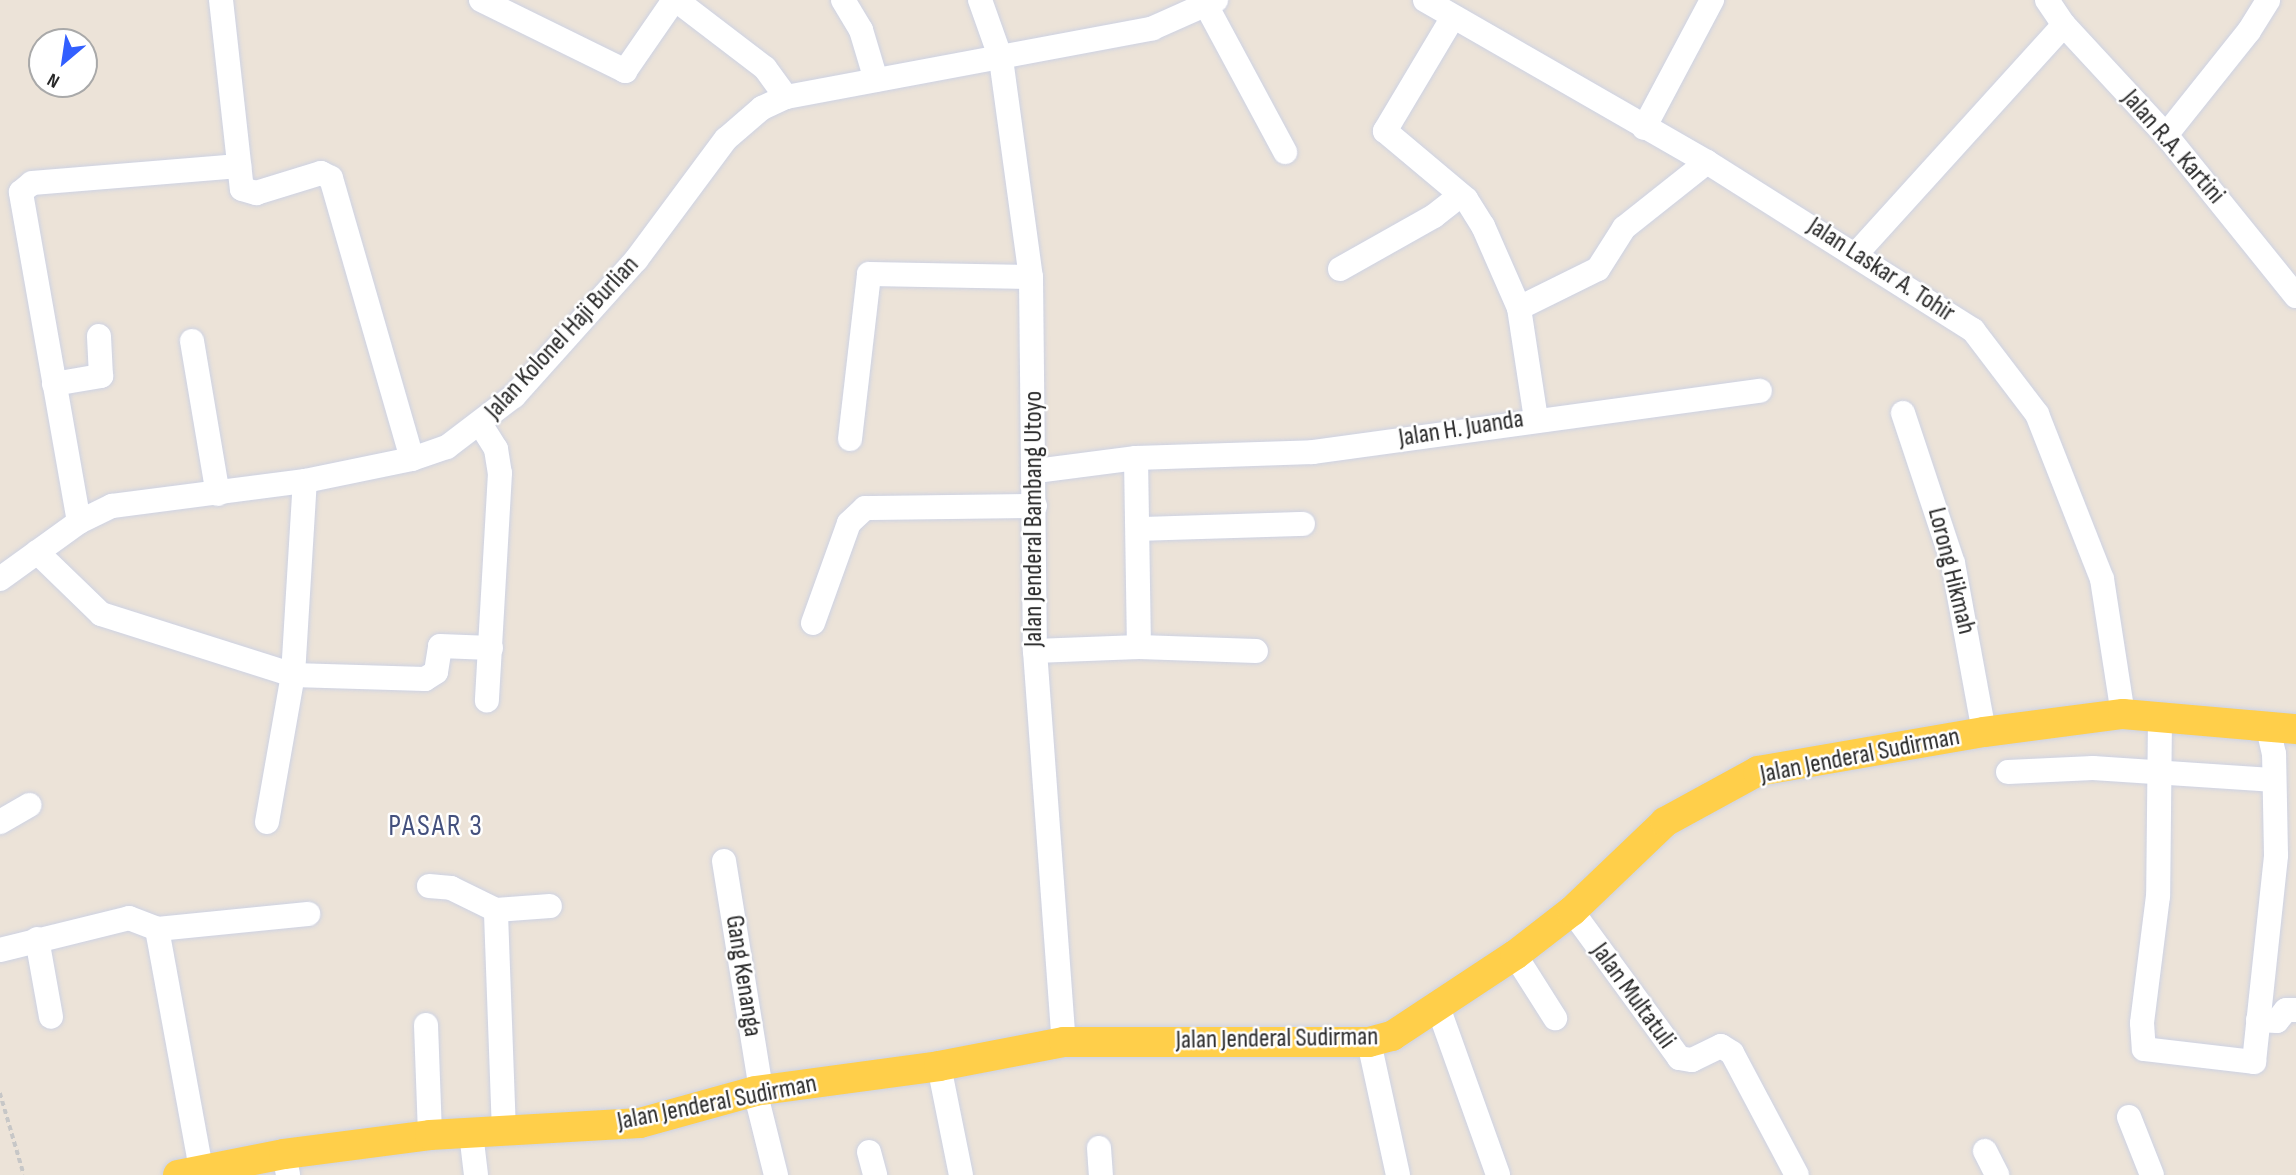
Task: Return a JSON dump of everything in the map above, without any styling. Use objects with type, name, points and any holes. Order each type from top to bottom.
[{"type":"main road","name":"Jalan Jenderal Sudirman","points":[[194,1173],[286,1165],[430,1135],[640,1123],[758,1090],[939,1066],[1064,1042],[1369,1042],[1392,1036],[1515,954],[1572,911],[1665,822],[1758,771],[1984,732],[2123,714],[2282,729]]},
{"type":"street","points":[[221,0],[243,189],[251,194],[321,173],[331,178],[412,459]]},
{"type":"street","points":[[481,0],[625,71],[675,0],[765,68],[786,97]]},
{"type":"street","points":[[843,0],[862,30],[876,80]]},
{"type":"street","name":"Jalan Jenderal Bambang Utoyo","points":[[980,0],[1001,59],[1031,277],[1036,471],[1035,651],[1064,1042]]},
{"type":"street","name":"Jalan Laskar A. Tohir","points":[[1425,0],[1707,162],[1857,253],[1973,330],[2037,414],[2102,579],[2123,714]]},
{"type":"street","points":[[1644,128],[1712,0]]},
{"type":"street","name":"Jalan R.A. Kartini","points":[[2047,0],[2064,25],[2166,135],[2296,296]]},
{"type":"street","points":[[2166,135],[2249,31],[2268,0]]},
{"type":"street","points":[[1001,59],[1153,28],[1211,3],[1285,152]]},
{"type":"street","name":"Jalan H. Juanda","points":[[1036,471],[1136,458],[1313,452],[1536,419],[1519,308],[1483,226],[1461,195],[1385,131],[1453,17]]},
{"type":"street","points":[[1857,253],[2064,25]]},
{"type":"street","name":"Jalan Kolonel Haji Burlian","points":[[0,579],[79,522],[111,506],[305,481],[412,459],[447,447],[481,425],[636,260],[726,139],[762,108],[786,97],[1001,59]]},
{"type":"street","points":[[1519,308],[1598,269],[1624,228],[1707,162]]},
{"type":"street","points":[[79,522],[19,201],[24,187],[239,166]]},
{"type":"street","points":[[1339,269],[1434,216],[1461,195]]},
{"type":"street","points":[[850,439],[869,274],[1031,277]]},
{"type":"street","points":[[54,384],[101,376],[99,336]]},
{"type":"street","points":[[192,341],[218,494]]},
{"type":"street","points":[[1536,419],[1578,419],[1760,391]]},
{"type":"street","name":"Lorong Hikmah","points":[[1903,413],[1953,563],[1984,732]]},
{"type":"street","points":[[481,425],[496,449],[500,472],[487,701]]},
{"type":"street","points":[[1136,458],[1140,529],[1139,647]]},
{"type":"street","points":[[267,822],[293,675],[305,481]]},
{"type":"street","points":[[813,623],[849,523],[865,508],[1035,506]]},
{"type":"street","points":[[1140,529],[1303,524]]},
{"type":"street","points":[[37,552],[102,614],[293,675],[425,679],[436,672],[440,646],[491,648]]},
{"type":"street","points":[[1035,651],[1139,647],[1256,651]]},
{"type":"street","points":[[2160,718],[2158,896],[2142,1023],[2144,1049],[2254,1062],[2276,855],[2272,780],[2274,754],[2282,729]]},
{"type":"street","points":[[2008,772],[2044,767],[2272,780]]},
{"type":"street","points":[[0,822],[29,805]]},
{"type":"street","name":"Gang Kenanga","points":[[724,861],[758,1090],[776,1175]]},
{"type":"street","points":[[429,886],[451,888],[496,910],[550,906]]},
{"type":"street","points":[[496,910],[504,1132]]},
{"type":"street","name":"Jalan Multatuli","points":[[1572,911],[1679,1058],[1692,1060],[1721,1046],[1732,1052],[1797,1175]]},
{"type":"street","points":[[0,950],[129,918],[157,929],[308,914]]},
{"type":"street","points":[[157,929],[194,1173]]},
{"type":"street","points":[[37,939],[51,1017]]},
{"type":"street","points":[[1515,954],[1555,1018]]},
{"type":"street","points":[[1438,1007],[1498,1175]]},
{"type":"street","points":[[2258,1020],[2277,1021],[2286,1010],[2296,1010]]},
{"type":"street","points":[[426,1025],[430,1135]]},
{"type":"street","points":[[1369,1042],[1398,1175]]},
{"type":"street","points":[[939,1066],[961,1175]]},
{"type":"street","points":[[2129,1117],[2152,1175]]},
{"type":"street","points":[[471,1133],[476,1175]]},
{"type":"street","points":[[1099,1148],[1101,1175]]},
{"type":"street","points":[[1985,1151],[1997,1175]]},
{"type":"path","points":[[0,1093],[24,1175]]},
{"type":"district","name":"PASAR 3","points":[[436,826]]}]
